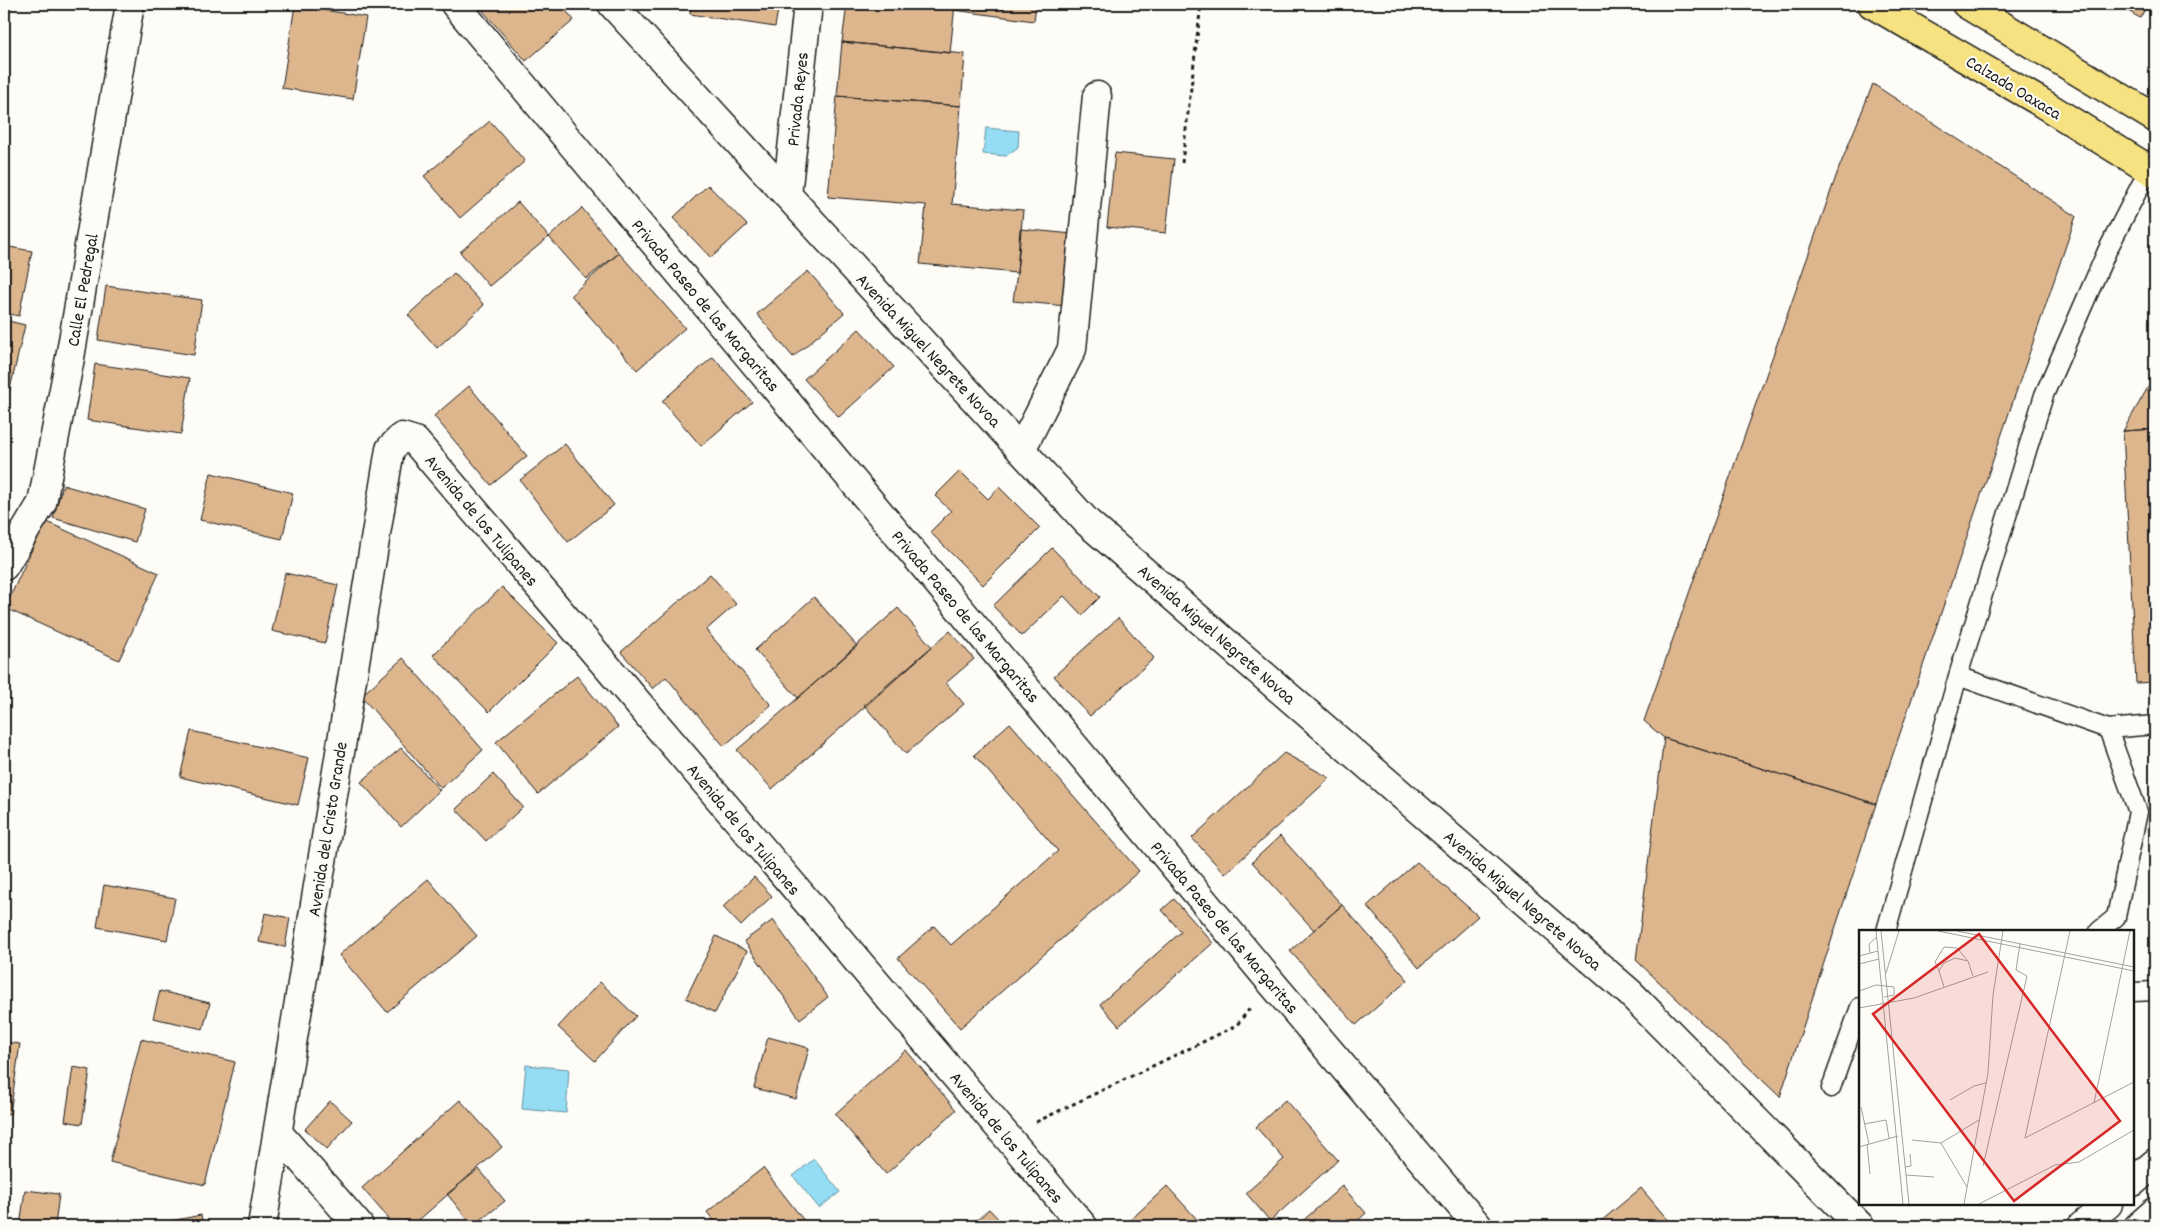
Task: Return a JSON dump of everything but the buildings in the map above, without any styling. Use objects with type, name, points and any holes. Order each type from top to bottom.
[{"type":"main road","name":"Calzada Oaxaca","points":[[1872,4],[2153,166]]},
{"type":"main road","points":[[1966,4],[2155,118]]},
{"type":"street","name":"Calle El Pedregal","points":[[4,566],[42,503],[70,358],[130,4]]},
{"type":"street","name":"Privada Paseo de las Margaritas","points":[[455,4],[1271,982],[1478,1226]]},
{"type":"street","name":"Avenida Miguel Negrete Novoa","points":[[612,4],[1088,522],[1630,993],[1860,1226]]},
{"type":"street","name":"Privada Reyes","points":[[787,194],[808,4]]},
{"type":"street","points":[[1021,450],[1072,349],[1097,96]]},
{"type":"street","name":"Avenida del Cristo Grande","points":[[262,1226],[390,449],[402,437]]},
{"type":"street","name":"Avenida de los Tulipanes","points":[[402,437],[415,441],[1083,1226]]},
{"type":"street","points":[[278,1133],[359,1226]]},
{"type":"street","points":[[2082,1226],[2107,1205]]},
{"type":"street","points":[[2139,1226],[2155,1212]]},
{"type":"lane","points":[[1886,930],[1958,676],[2044,394],[2107,251],[2153,166]]},
{"type":"lane","points":[[1958,676],[2108,729],[2155,725]]},
{"type":"lane","points":[[2100,930],[2116,917],[2138,812],[2108,729]]},
{"type":"lane","points":[[2134,992],[2155,991]]},
{"type":"lane","points":[[1831,1088],[1859,1010]]},
{"type":"path","points":[[1182,163],[1201,4]]},
{"type":"path","points":[[1006,1136],[1236,1026],[1271,982]]},
{"type":"water","points":[[986,128],[1019,131],[1018,147],[1006,156],[983,154]]},
{"type":"water","points":[[526,1065],[569,1069],[566,1113],[522,1109]]},
{"type":"water","points":[[814,1159],[840,1192],[819,1208],[793,1176]]}]
